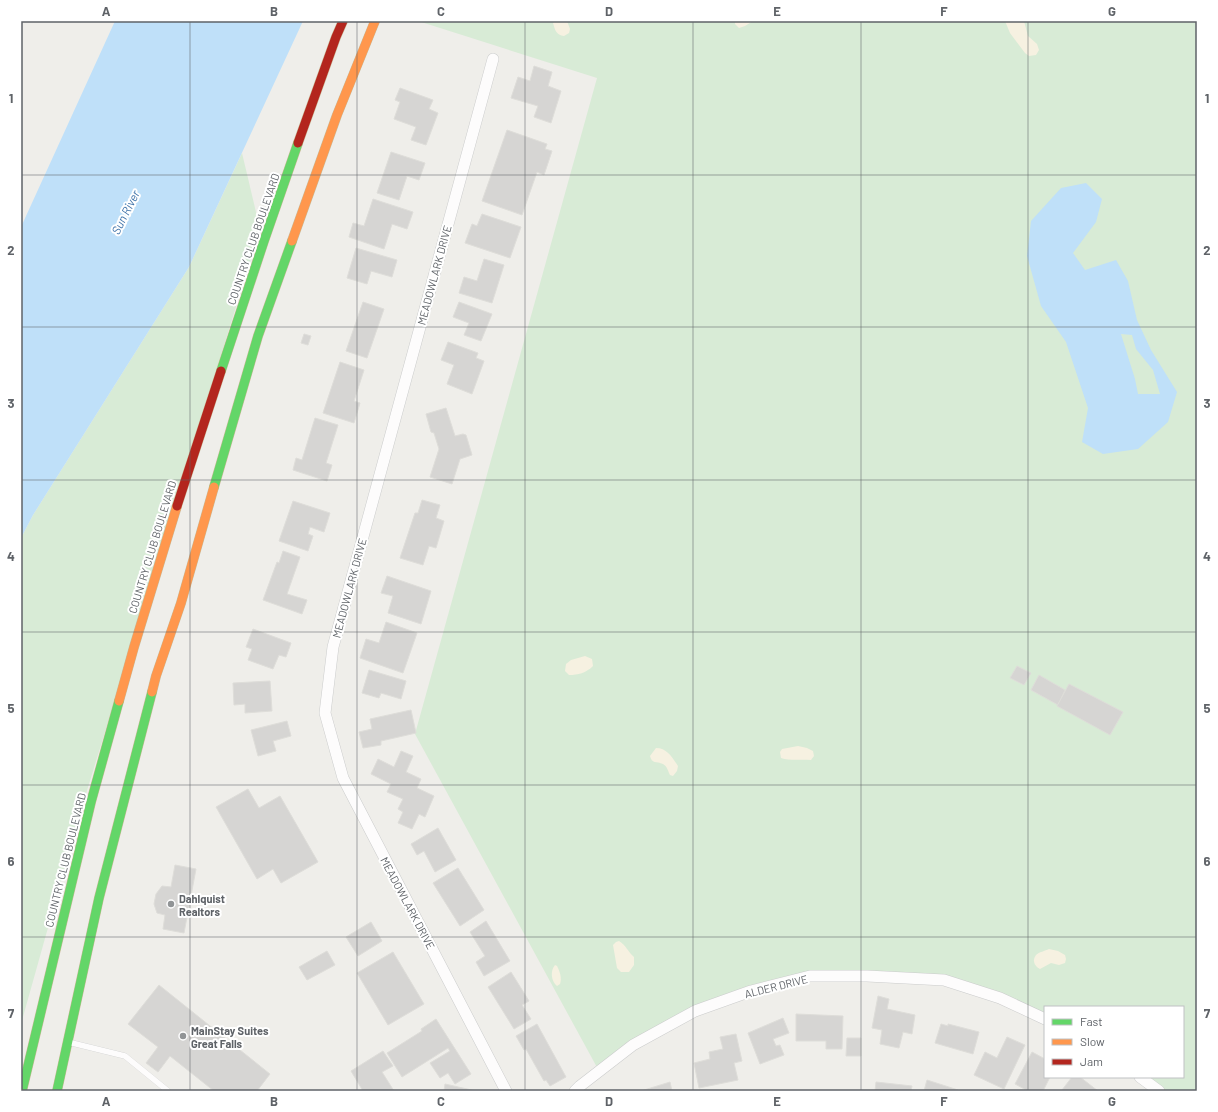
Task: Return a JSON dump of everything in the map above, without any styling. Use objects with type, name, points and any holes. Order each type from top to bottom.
[{"type":"highway","name":"COUNTRY CLUB BOULEVARD","points":[[22,1091],[91,802],[136,640],[173,519],[264,241],[343,21]]},
{"type":"highway","points":[[57,1091],[99,898],[156,676],[181,603],[258,336],[337,115],[375,21]]},
{"type":"street","name":"MEADOWLARK DRIVE","points":[[493,59],[333,647],[325,714],[343,778],[506,1091]]},
{"type":"street","name":"ALDER DRIVE","points":[[575,1091],[632,1045],[695,1011],[751,991],[810,976],[867,976],[944,980],[1000,998],[1044,1019]]},
{"type":"street","points":[[1141,1078],[1160,1091]]},
{"type":"lane","points":[[68,1042],[125,1056],[168,1091]]},
{"type":"green space","points":[[418,21],[1197,21],[1197,1091],[1159,1091],[1141,1078],[1184,1078],[1184,1006],[1044,1006],[1044,1019],[944,980],[811,976],[695,1011],[599,1071],[415,734],[597,78]]},
{"type":"green space","points":[[242,153],[260,229],[81,810],[21,1024],[21,538],[33,515],[189,267]]},
{"type":"sand","points":[[555,21],[567,21],[570,29],[569,33],[564,36],[558,33],[555,30],[553,23]]},
{"type":"sand","points":[[735,21],[753,21],[739,28],[735,24]]},
{"type":"sand","points":[[1005,21],[1024,21],[1028,36],[1037,44],[1039,50],[1036,55],[1029,56],[1025,53],[1010,33]]},
{"type":"sand","points":[[585,656],[592,659],[593,666],[585,672],[576,675],[569,675],[565,671],[566,664],[571,660]]},
{"type":"sand","points":[[798,746],[813,751],[814,756],[811,760],[792,760],[781,758],[780,752],[782,749]]},
{"type":"sand","points":[[656,748],[666,751],[678,766],[677,771],[673,776],[670,775],[664,765],[651,759],[650,756]]},
{"type":"sand","points":[[619,941],[634,957],[634,965],[629,972],[621,972],[617,968],[613,945]]},
{"type":"sand","points":[[1049,949],[1058,951],[1065,955],[1065,963],[1059,965],[1051,963],[1040,969],[1034,963],[1034,959],[1039,953]]},
{"type":"sand","points":[[555,965],[558,968],[561,977],[561,982],[557,986],[553,981],[552,976],[552,970]]},
{"type":"water","name":"Sun River","points":[[115,21],[303,21],[189,267],[33,515],[21,538],[21,227]]},
{"type":"water","points":[[1086,183],[1102,199],[1096,222],[1073,253],[1085,270],[1116,260],[1128,281],[1137,320],[1151,350],[1177,392],[1168,422],[1138,449],[1103,454],[1082,442],[1088,408],[1066,342],[1041,306],[1027,256],[1031,221],[1061,188]],"holes":[[[1121,334],[1132,335],[1136,349],[1153,370],[1160,394],[1138,394],[1135,379]]]},
{"type":"building","points":[[534,66],[552,72],[548,86],[561,91],[551,123],[534,117],[538,106],[511,98],[518,77],[530,81]]},
{"type":"building","points":[[400,88],[433,100],[429,109],[438,113],[426,145],[411,140],[416,127],[394,119],[400,102],[395,100]]},
{"type":"building","points":[[507,130],[547,144],[545,149],[552,151],[544,175],[537,172],[522,215],[482,201]]},
{"type":"building","points":[[391,152],[425,163],[419,180],[407,176],[399,200],[377,193]]},
{"type":"building","points":[[373,199],[413,212],[407,229],[392,224],[384,249],[349,237],[353,223],[364,226]]},
{"type":"building","points":[[482,214],[521,227],[510,258],[465,243],[472,224],[477,226]]},
{"type":"building","points":[[356,248],[397,260],[392,277],[371,271],[367,284],[347,278]]},
{"type":"building","points":[[484,259],[504,265],[492,303],[459,293],[464,277],[477,281]]},
{"type":"building","points":[[363,302],[384,309],[367,358],[346,351]]},
{"type":"building","points":[[459,302],[492,314],[481,341],[464,335],[469,323],[453,317]]},
{"type":"building","points":[[304,334],[311,336],[308,345],[301,343]]},
{"type":"building","points":[[448,342],[478,353],[476,358],[484,361],[472,394],[447,384],[454,365],[441,360]]},
{"type":"building","points":[[340,362],[364,370],[354,401],[360,403],[354,423],[323,413]]},
{"type":"building","points":[[446,408],[455,436],[463,434],[466,435],[472,455],[460,459],[452,484],[430,477],[439,449],[434,433],[431,432],[426,414]]},
{"type":"building","points":[[315,418],[338,425],[326,463],[332,465],[327,481],[293,470],[296,458],[302,460]]},
{"type":"building","points":[[422,500],[440,505],[436,518],[444,521],[436,548],[429,546],[423,565],[400,558],[415,513],[418,513]]},
{"type":"building","points":[[293,501],[330,513],[324,532],[310,527],[308,534],[313,536],[308,551],[279,541]]},
{"type":"building","points":[[283,551],[300,557],[287,594],[307,600],[302,614],[263,600],[277,562],[279,563]]},
{"type":"building","points":[[387,576],[431,591],[421,624],[388,613],[393,596],[381,593]]},
{"type":"building","points":[[386,622],[417,633],[403,673],[360,658],[366,639],[379,643]]},
{"type":"building","points":[[253,629],[291,643],[286,657],[279,655],[273,669],[248,660],[252,649],[246,647]]},
{"type":"building","points":[[1017,666],[1031,673],[1024,685],[1010,678]]},
{"type":"building","points":[[369,670],[406,681],[401,699],[381,693],[379,698],[362,693]]},
{"type":"building","points":[[1039,675],[1065,690],[1058,705],[1031,690]]},
{"type":"building","points":[[270,681],[272,711],[245,713],[245,704],[234,705],[233,683]]},
{"type":"building","points":[[1069,684],[1123,712],[1110,735],[1057,706]]},
{"type":"building","points":[[411,710],[416,733],[381,741],[381,745],[363,748],[359,732],[372,729],[370,719]]},
{"type":"building","points":[[287,721],[291,736],[273,741],[276,751],[258,756],[251,730]]},
{"type":"building","points":[[401,751],[413,756],[406,772],[421,779],[417,788],[434,796],[425,817],[419,814],[412,829],[398,823],[403,812],[398,809],[403,799],[387,792],[391,784],[371,774],[378,759],[394,767]]},
{"type":"building","points":[[248,789],[259,808],[280,796],[318,862],[281,883],[273,869],[257,879],[216,807]]},
{"type":"building","points":[[438,828],[456,860],[435,872],[424,851],[417,855],[411,844]]},
{"type":"building","points":[[175,865],[196,869],[184,933],[163,929],[165,915],[157,913],[154,904],[156,894],[162,886],[171,887]]},
{"type":"building","points":[[458,868],[484,910],[460,926],[433,883]]},
{"type":"building","points":[[486,921],[510,961],[484,976],[476,962],[485,956],[470,932]]},
{"type":"building","points":[[371,922],[382,941],[358,956],[346,937]]},
{"type":"building","points":[[327,951],[335,965],[307,980],[299,967]]},
{"type":"building","points":[[393,952],[424,1004],[388,1025],[357,973]]},
{"type":"building","points":[[511,972],[529,1001],[522,1005],[531,1019],[514,1029],[488,987]]},
{"type":"building","name":"MainStay Suites Great Falls","points":[[159,985],[270,1074],[257,1091],[214,1091],[170,1056],[158,1072],[146,1063],[158,1047],[128,1024]]},
{"type":"building","points":[[878,996],[889,999],[887,1009],[915,1015],[912,1034],[903,1032],[899,1048],[880,1044],[882,1030],[872,1028]]},
{"type":"building","points":[[796,1014],[843,1016],[842,1049],[826,1049],[826,1041],[796,1041]]},
{"type":"building","points":[[783,1018],[789,1033],[773,1039],[776,1046],[780,1045],[784,1055],[760,1064],[748,1033]]},
{"type":"building","points":[[436,1019],[471,1074],[455,1084],[448,1073],[440,1078],[430,1063],[450,1051],[448,1048],[402,1077],[387,1053],[422,1031],[421,1029]]},
{"type":"building","points":[[537,1024],[566,1077],[550,1086],[546,1080],[544,1081],[526,1049],[524,1050],[516,1036]]},
{"type":"building","points":[[941,1024],[948,1026],[948,1024],[979,1032],[973,1054],[935,1043]]},
{"type":"building","points":[[736,1034],[742,1061],[734,1063],[738,1080],[699,1088],[694,1063],[710,1059],[709,1052],[723,1049],[720,1037]]},
{"type":"building","points":[[1007,1037],[1025,1045],[1004,1089],[974,1075],[985,1052],[997,1058]]},
{"type":"building","points":[[847,1038],[861,1038],[861,1056],[846,1056]]},
{"type":"building","points":[[383,1051],[393,1066],[382,1072],[394,1091],[363,1091],[351,1071]]},
{"type":"building","points":[[1032,1052],[1044,1058],[1044,1078],[1050,1078],[1043,1091],[1028,1091],[1015,1084]]},
{"type":"building","points":[[1071,1078],[1081,1078],[1098,1091],[1064,1091],[1062,1090]]},
{"type":"building","points":[[927,1080],[958,1090],[958,1091],[924,1091]]},
{"type":"building","points":[[670,1082],[672,1091],[641,1091]]},
{"type":"building","points":[[876,1082],[912,1086],[911,1091],[875,1091]]},
{"type":"building","points":[[445,1084],[476,1091],[444,1091]]},
{"type":"traffic: fast","points":[[221,371],[298,143]]},
{"type":"traffic: fast","points":[[214,487],[258,336],[292,241]]},
{"type":"traffic: fast","points":[[57,1091],[99,898],[152,692]]},
{"type":"traffic: fast","points":[[22,1091],[91,802],[119,701]]},
{"type":"traffic: slow","points":[[292,241],[337,115],[375,21]]},
{"type":"traffic: slow","points":[[152,692],[181,603],[214,487]]},
{"type":"traffic: slow","points":[[119,701],[177,506]]},
{"type":"traffic: jam","points":[[298,143],[343,21]]},
{"type":"traffic: jam","points":[[177,506],[221,371]]},
{"type":"place","name":"Dahlquist Realtors","points":[[171,904]]},
{"type":"place","name":"MainStay Suites Great Falls","points":[[183,1036]]}]
